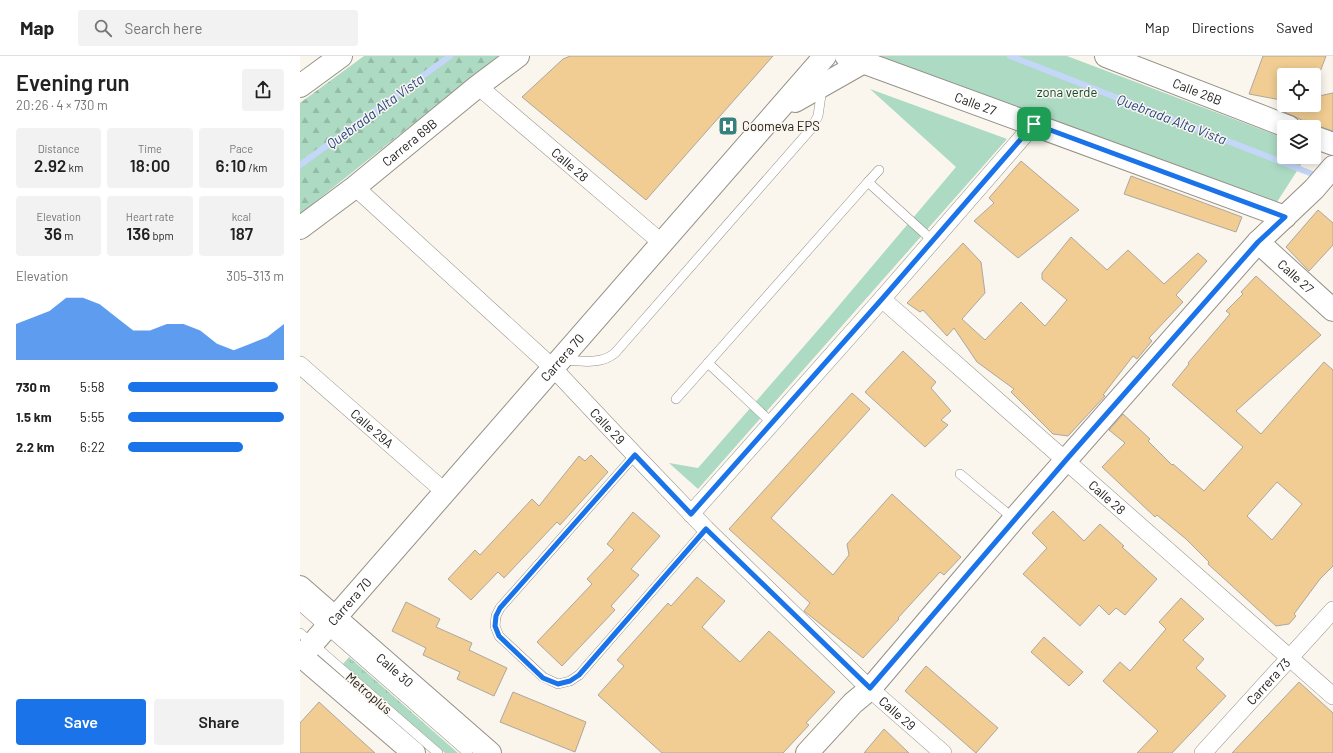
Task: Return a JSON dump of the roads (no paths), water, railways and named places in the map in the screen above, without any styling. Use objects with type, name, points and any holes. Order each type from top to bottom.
[{"type":"street","points":[[300,86],[341,56]]},
{"type":"street","name":"Carrera 69B","points":[[300,228],[355,187],[478,86],[518,56]]},
{"type":"street","name":"Carrera 70","points":[[311,642],[445,492],[825,56]]},
{"type":"street","name":"Calle 26B","points":[[1106,56],[1277,122]]},
{"type":"street","points":[[777,112],[823,84],[854,60]]},
{"type":"street","name":"Calle 27","points":[[854,60],[1034,124],[1285,217]]},
{"type":"street","name":"Calle 28","points":[[478,86],[662,243]]},
{"type":"street","points":[[691,514],[882,299],[1034,124]]},
{"type":"street","points":[[1321,140],[1333,144]]},
{"type":"street","points":[[808,753],[853,703],[870,688],[1066,460],[1258,242],[1314,189],[1333,168]]},
{"type":"street","name":"Calle 29","points":[[355,187],[557,364],[635,455],[691,514],[870,688],[943,753]]},
{"type":"street","name":"Calle 27","points":[[1258,242],[1333,310]]},
{"type":"street","name":"Calle 28","points":[[882,299],[1333,696]]},
{"type":"street","name":"Calle 29A","points":[[300,365],[445,492]]},
{"type":"street","name":"Calle 30","points":[[300,587],[311,642],[414,753]]},
{"type":"street","name":"Carrera 73","points":[[1203,753],[1333,610]]},
{"type":"street","name":"Calle 30","points":[[311,642],[490,753]]},
{"type":"street","points":[[823,753],[862,711],[870,688]]},
{"type":"lane","points":[[557,364],[600,361],[615,353],[811,129],[818,116],[823,84]]},
{"type":"lane","points":[[676,399],[879,170]]},
{"type":"lane","points":[[868,182],[933,241]]},
{"type":"lane","points":[[708,363],[772,423]]},
{"type":"lane","points":[[635,455],[500,608],[496,616],[495,626],[499,636],[543,678],[558,684],[570,681],[579,675],[706,529]]},
{"type":"lane","points":[[960,474],[1014,520]]},
{"type":"lane","name":"Metroplús","points":[[300,606],[311,642],[438,753]]},
{"type":"lane","name":"Metroplús","points":[[311,642],[468,753]]},
{"type":"waterway","name":"Quebrada Alta Vista","points":[[300,165],[450,56]]},
{"type":"waterway","name":"Quebrada Alta Vista","points":[[1010,56],[1320,177]]},
{"type":"place","name":"Coomeva EPS","points":[[728,126]]},
{"type":"park label","name":"zona verde","points":[[1067,92]]}]
